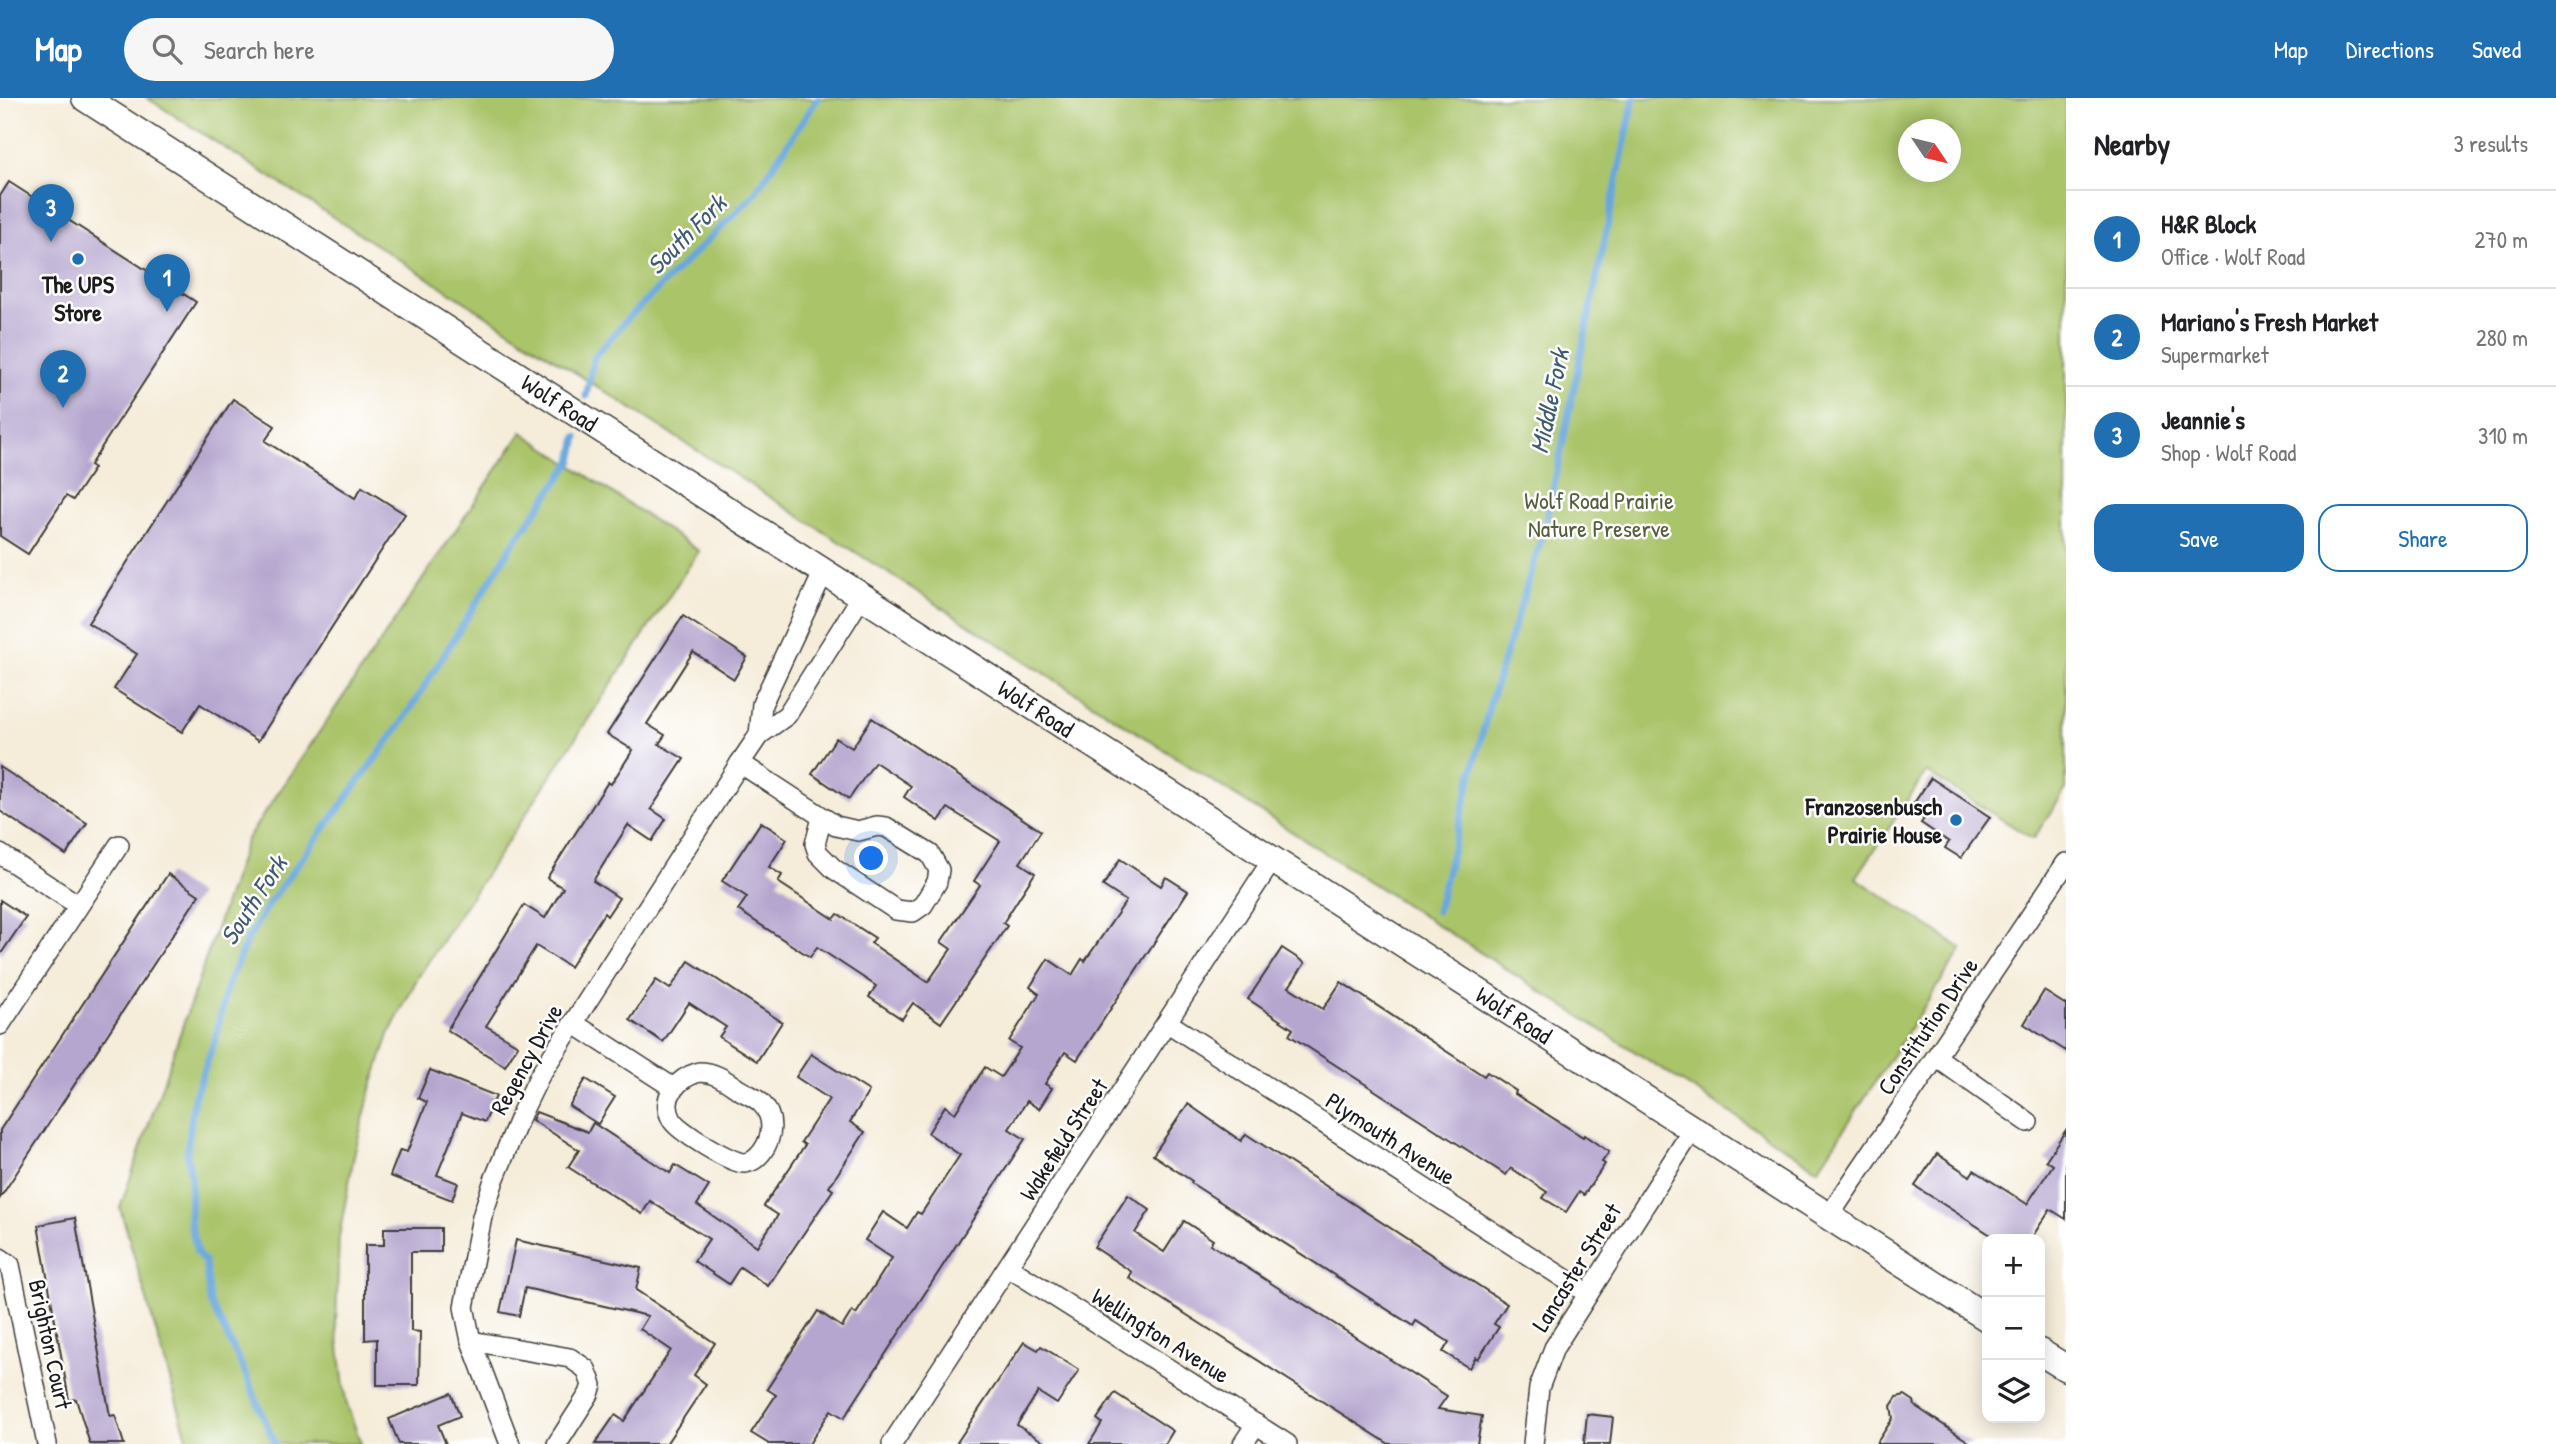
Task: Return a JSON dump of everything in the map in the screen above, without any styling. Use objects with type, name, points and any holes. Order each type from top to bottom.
[{"type":"main road","name":"Wolf Road","points":[[85,98],[1982,1315]]},
{"type":"main road","points":[[2045,1355],[2066,1368]]},
{"type":"street","name":"Regency Drive","points":[[759,734],[762,704],[824,571]]},
{"type":"street","name":"Regency Drive","points":[[510,1444],[471,1341],[464,1307],[482,1217],[494,1180],[534,1087],[573,1023],[759,734],[787,715],[862,596]]},
{"type":"street","points":[[740,763],[836,826],[858,831],[877,826],[886,827],[930,854],[939,870],[937,881],[923,905],[913,912],[895,910],[834,869],[818,853],[815,844],[822,818]]},
{"type":"street","points":[[0,1025],[119,845]]},
{"type":"street","points":[[0,854],[78,905]]},
{"type":"street","name":"Wakefield Street","points":[[892,1444],[1273,859]]},
{"type":"street","name":"Constitution Drive","points":[[1829,1216],[2066,863]]},
{"type":"street","points":[[573,1023],[672,1087]]},
{"type":"street","name":"Plymouth Avenue","points":[[1168,1023],[1587,1293]]},
{"type":"street","points":[[1936,1057],[2028,1122]]},
{"type":"street","points":[[699,1072],[719,1076],[762,1103],[771,1122],[767,1144],[754,1161],[732,1161],[672,1120],[669,1098],[672,1087],[681,1079],[699,1072]]},
{"type":"street","name":"Lancaster Street","points":[[1533,1444],[1539,1388],[1564,1329],[1693,1129]]},
{"type":"street","name":"Brighton Court","points":[[0,1258],[10,1265],[47,1444]]},
{"type":"street","name":"Wellington Avenue","points":[[1008,1266],[1287,1444]]},
{"type":"street","points":[[471,1341],[570,1358],[586,1368],[592,1385],[589,1394],[557,1444]]},
{"type":"street","points":[[1243,1444],[1256,1424]]},
{"type":"green space","name":"Wolf Road Prairie Nature Preserve","points":[[147,98],[2066,98],[2066,789],[2033,839],[1926,772],[1856,878],[1962,949],[1818,1169]]},
{"type":"green space","points":[[522,432],[699,551],[417,979],[390,1032],[371,1089],[354,1155],[339,1237],[336,1323],[346,1402],[361,1444],[189,1444],[120,1208],[247,839]]},
{"type":"building","points":[[9,182],[196,302],[90,465],[94,468],[73,500],[66,496],[28,554],[0,536],[0,196]]},
{"type":"building","points":[[233,399],[275,426],[265,441],[355,498],[362,487],[405,514],[258,741],[200,704],[182,732],[114,689],[137,654],[88,623]]},
{"type":"building","points":[[683,616],[747,657],[734,679],[693,652],[647,724],[665,735],[659,744],[684,759],[651,809],[666,819],[652,841],[628,825],[593,881],[619,898],[607,916],[604,913],[570,967],[536,946],[486,1026],[518,1045],[505,1066],[447,1030],[524,905],[545,918],[563,888],[547,878],[608,782],[611,784],[633,750],[607,734]]},
{"type":"building","points":[[872,718],[1041,831],[1020,863],[1035,873],[1003,923],[1007,926],[941,1023],[913,1003],[902,1019],[869,997],[876,986],[817,947],[810,957],[738,910],[747,897],[722,881],[761,822],[787,839],[769,867],[782,875],[778,882],[834,919],[838,914],[875,938],[871,943],[928,982],[951,949],[941,942],[980,885],[974,881],[1000,841],[948,808],[939,821],[904,797],[911,786],[875,762],[849,799],[812,774],[836,738],[852,748]]},
{"type":"building","points":[[0,767],[87,823],[66,855],[0,811]]},
{"type":"building","name":"Franzosenbusch Prairie House","points":[[1931,778],[1990,817],[1961,858],[1945,848],[1949,842],[1921,823],[1924,819],[1914,812],[1916,809],[1912,806]]},
{"type":"building","points":[[1120,859],[1161,886],[1166,877],[1188,891],[1077,1060],[1065,1052],[1045,1084],[1052,1088],[1039,1109],[1027,1101],[1009,1129],[1025,1139],[844,1418],[831,1410],[809,1444],[769,1444],[751,1433],[776,1395],[767,1389],[818,1311],[842,1327],[852,1311],[856,1314],[892,1258],[865,1240],[883,1212],[907,1228],[917,1212],[921,1214],[960,1155],[928,1133],[945,1106],[955,1113],[985,1067],[1001,1077],[1020,1048],[1009,1041],[1039,994],[1030,987],[1048,959],[1072,975],[1082,959],[1085,961],[1126,901],[1103,886]]},
{"type":"building","points":[[168,874],[199,895],[0,1198],[0,1130]]},
{"type":"building","points":[[0,900],[26,917],[0,955]]},
{"type":"building","points":[[1282,948],[1305,963],[1289,987],[1323,1009],[1341,982],[1484,1076],[1487,1072],[1516,1091],[1515,1094],[1609,1152],[1602,1162],[1605,1164],[1584,1195],[1579,1192],[1566,1212],[1543,1198],[1547,1192],[1511,1168],[1506,1175],[1289,1035],[1293,1029],[1248,999]]},
{"type":"building","points":[[689,961],[782,1022],[757,1061],[719,1037],[726,1027],[689,1003],[663,1042],[630,1020],[656,980],[670,989]]},
{"type":"building","points":[[2044,991],[2066,1005],[2066,1051],[2024,1024]]},
{"type":"building","points":[[811,1054],[869,1091],[850,1122],[865,1132],[829,1187],[833,1190],[768,1286],[740,1267],[729,1284],[694,1261],[709,1239],[650,1201],[642,1214],[568,1167],[579,1150],[532,1120],[536,1112],[588,1132],[593,1123],[670,1173],[675,1165],[709,1186],[697,1205],[757,1246],[778,1215],[764,1206],[805,1145],[801,1142],[829,1099],[796,1077]]},
{"type":"building","points":[[430,1070],[496,1096],[485,1122],[462,1113],[437,1175],[458,1183],[452,1200],[390,1176],[400,1150],[407,1152],[427,1102],[418,1098]]},
{"type":"building","points":[[586,1079],[615,1097],[598,1124],[569,1106]]},
{"type":"building","points":[[1188,1104],[1241,1141],[1246,1134],[1507,1304],[1494,1324],[1499,1327],[1478,1359],[1476,1357],[1469,1368],[1443,1352],[1449,1342],[1416,1321],[1413,1326],[1191,1183],[1192,1181],[1153,1155]]},
{"type":"building","points":[[2066,1130],[2066,1219],[2050,1209],[2034,1234],[1989,1234],[1915,1186],[1937,1154],[1970,1176],[1974,1170],[2027,1204],[2053,1165],[2046,1160]]},
{"type":"building","points":[[1128,1195],[1150,1210],[1135,1233],[1164,1252],[1184,1221],[1213,1240],[1210,1244],[1447,1396],[1438,1409],[1482,1416],[1477,1444],[1389,1444],[1129,1278],[1132,1272],[1094,1247]]},
{"type":"building","points":[[75,1218],[110,1416],[115,1415],[124,1444],[90,1444],[76,1399],[69,1400],[38,1225]]},
{"type":"building","points":[[384,1228],[441,1228],[441,1252],[411,1252],[411,1331],[420,1332],[419,1385],[377,1385],[377,1339],[365,1340],[365,1245],[384,1245]]},
{"type":"building","points":[[516,1240],[641,1268],[636,1290],[715,1343],[694,1375],[706,1384],[666,1444],[595,1444],[615,1415],[624,1421],[671,1350],[640,1329],[648,1316],[525,1288],[519,1316],[500,1312]]},
{"type":"building","points":[[1024,1342],[1038,1350],[1041,1346],[1079,1370],[1057,1404],[1038,1392],[1017,1425],[1047,1444],[956,1444]]},
{"type":"building","points":[[451,1393],[460,1416],[438,1425],[446,1444],[399,1444],[389,1419]]},
{"type":"building","points":[[1115,1393],[1173,1431],[1165,1444],[1089,1444],[1102,1423],[1097,1419]]},
{"type":"building","points":[[1905,1395],[1914,1401],[1915,1406],[1972,1444],[1876,1444],[1893,1418],[1891,1406],[1897,1397]]},
{"type":"building","points":[[1587,1414],[1613,1417],[1610,1444],[1584,1444]]},
{"type":"waterway","name":"South Fork","points":[[586,396],[594,357],[629,317],[753,196],[818,98]]},
{"type":"waterway","name":"Middle Fork","points":[[1437,911],[1490,703],[1545,528],[1634,98]]},
{"type":"waterway","name":"South Fork","points":[[275,1444],[243,1368],[210,1302],[205,1262],[197,1253],[190,1221],[191,1178],[187,1153],[194,1098],[215,1040],[227,986],[247,940],[270,902],[401,724],[513,544],[572,461],[577,437]]},
{"type":"place","name":"Jeannie's","points":[[51,242]]},
{"type":"place","name":"The UPS Store","points":[[78,259]]},
{"type":"place","name":"H&R Block","points":[[167,312]]},
{"type":"place","name":"Mariano's Fresh Market","points":[[63,408]]},
{"type":"place","name":"Franzosenbusch Prairie House","points":[[1956,820]]}]
